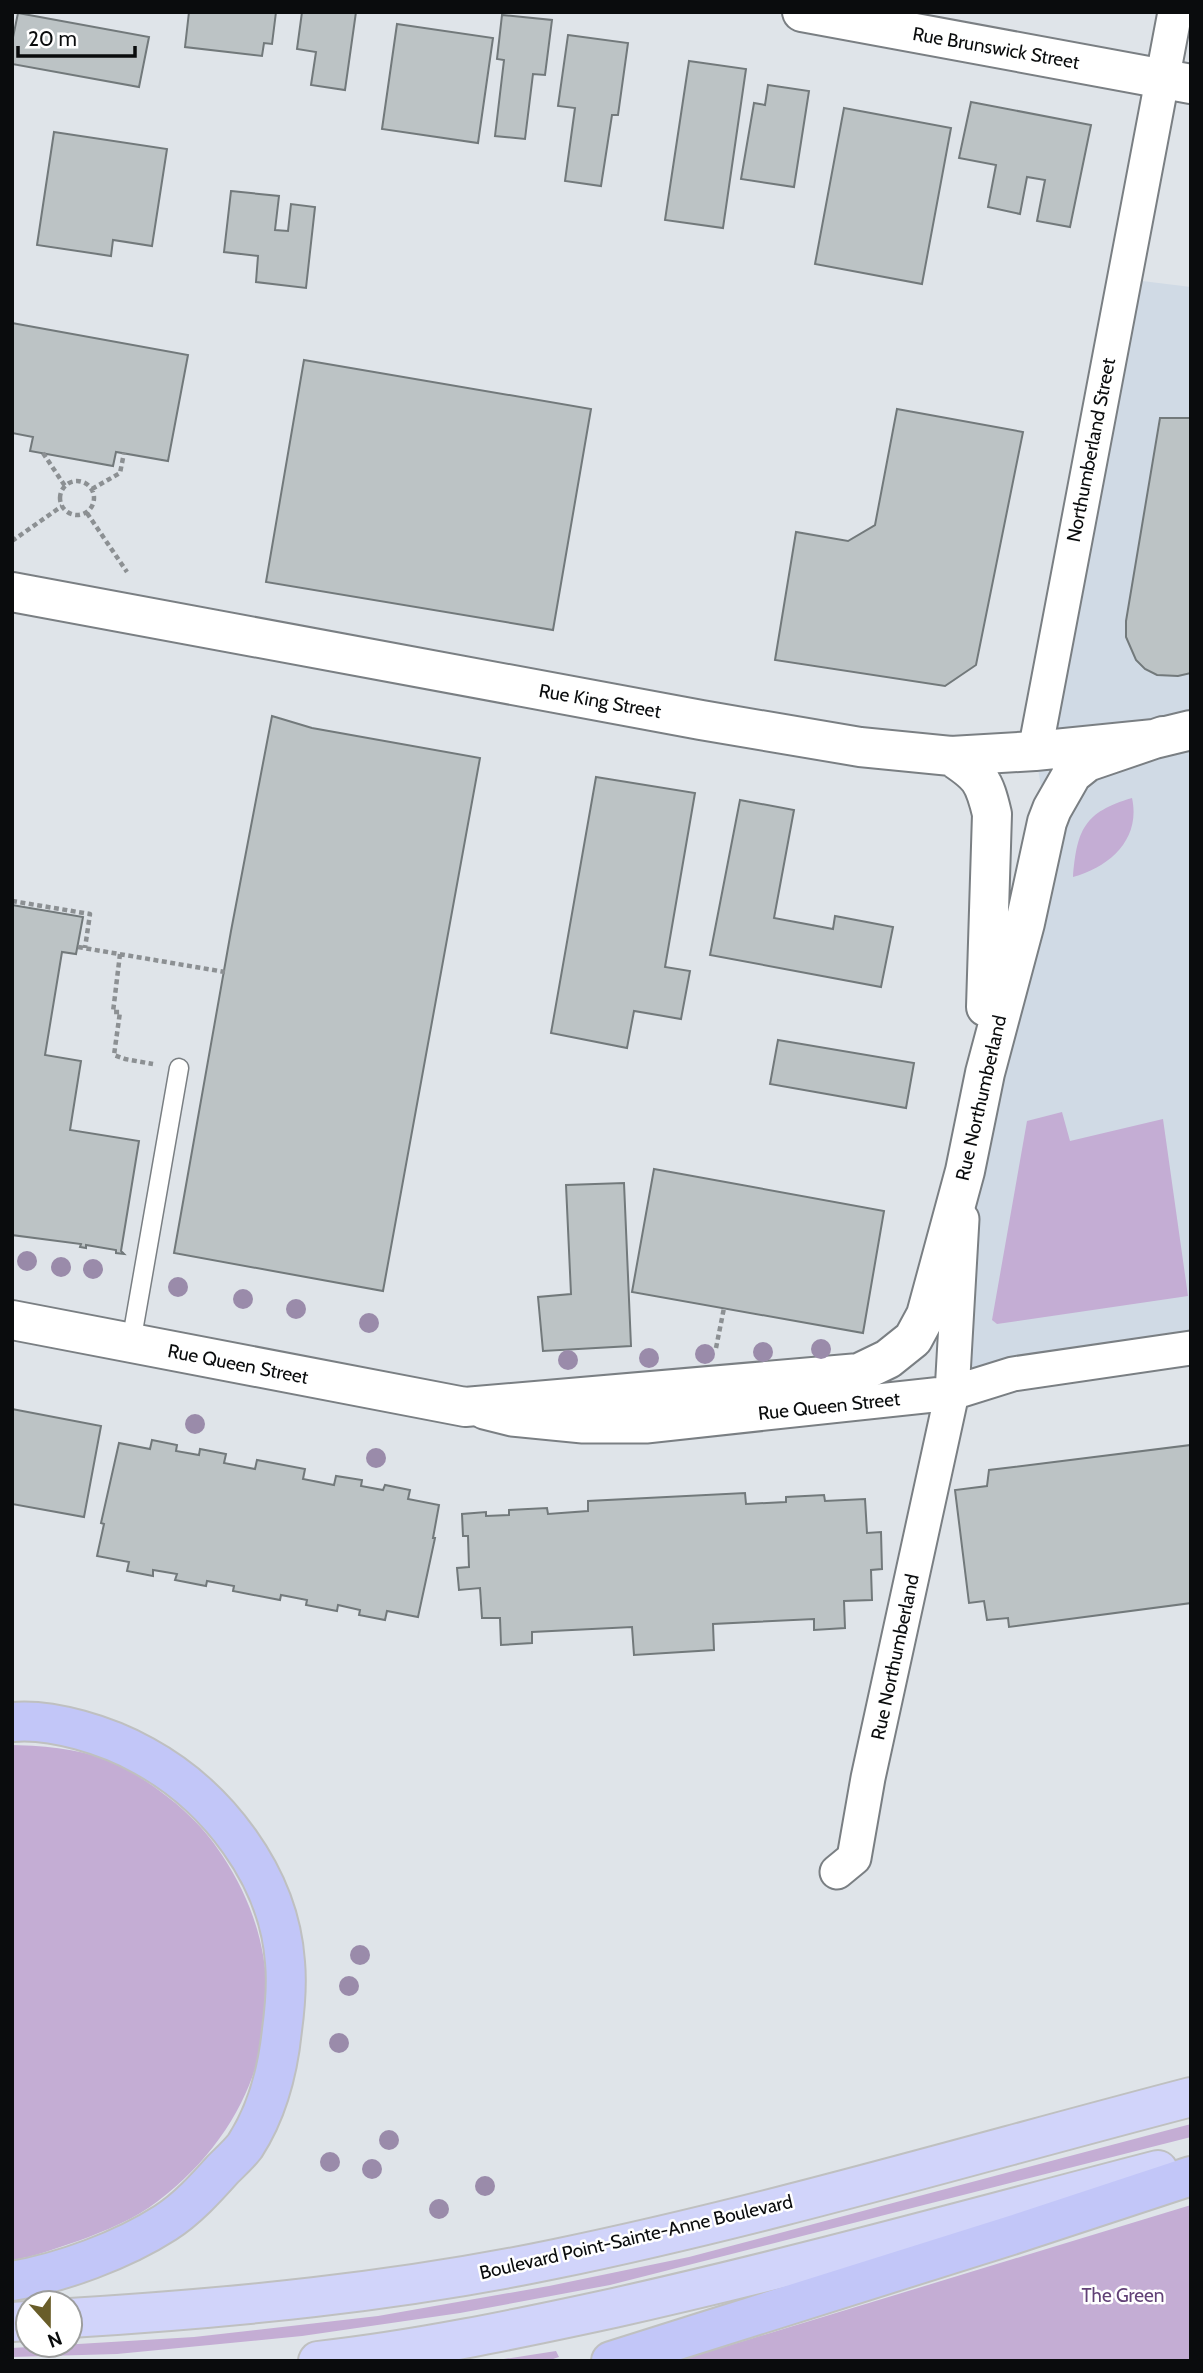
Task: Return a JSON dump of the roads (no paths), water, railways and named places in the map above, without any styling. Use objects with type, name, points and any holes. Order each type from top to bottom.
[{"type":"highway","points":[[12,1722],[70,1728],[117,1741],[158,1763],[207,1801],[249,1853],[276,1913],[285,1961],[285,2007],[279,2057],[265,2102],[245,2146],[206,2188],[166,2222],[99,2256],[34,2278],[12,2281]]},
{"type":"highway","points":[[611,2361],[1005,2238],[1191,2176]]},
{"type":"main road","name":"Rue Brunswick Street","points":[[802,12],[1177,81]]},
{"type":"main road","name":"Rue King Street","points":[[12,592],[860,747],[951,756],[1035,751],[1177,733]]},
{"type":"main road","points":[[1046,822],[1072,774],[1087,762],[1177,733]]},
{"type":"main road","name":"Northumberland Street","points":[[1035,751],[1046,822]]},
{"type":"main road","points":[[951,756],[974,771],[986,789],[992,814],[985,1073]]},
{"type":"main road","name":"Rue Northumberland","points":[[888,1359],[912,1339],[926,1315],[965,1171],[985,1073],[1025,923],[1046,822]]},
{"type":"main road","name":"Rue Queen Street","points":[[12,1320],[464,1408],[836,1376],[859,1373],[888,1359]]},
{"type":"main road","name":"Boulevard Point-Sainte-Anne Boulevard","points":[[84,2317],[156,2313],[329,2295],[443,2280],[555,2259],[732,2217],[1191,2097]]},
{"type":"main road","points":[[318,2361],[357,2357],[535,2325],[732,2281],[1191,2162]]},
{"type":"street","name":"Northumberland Street","points":[[1035,751],[1177,81],[1175,12]]},
{"type":"street","points":[[952,1393],[965,1171]]},
{"type":"street","name":"Rue Queen Street","points":[[464,1408],[524,1420],[583,1426],[646,1426],[952,1393],[1013,1374],[1191,1348]]},
{"type":"street","name":"Rue Northumberland","points":[[837,1872],[854,1858],[868,1778],[952,1393]]},
{"type":"lane","points":[[131,1343],[180,1068]]},
{"type":"park label","name":"The Green","points":[[1123,2295]]}]
